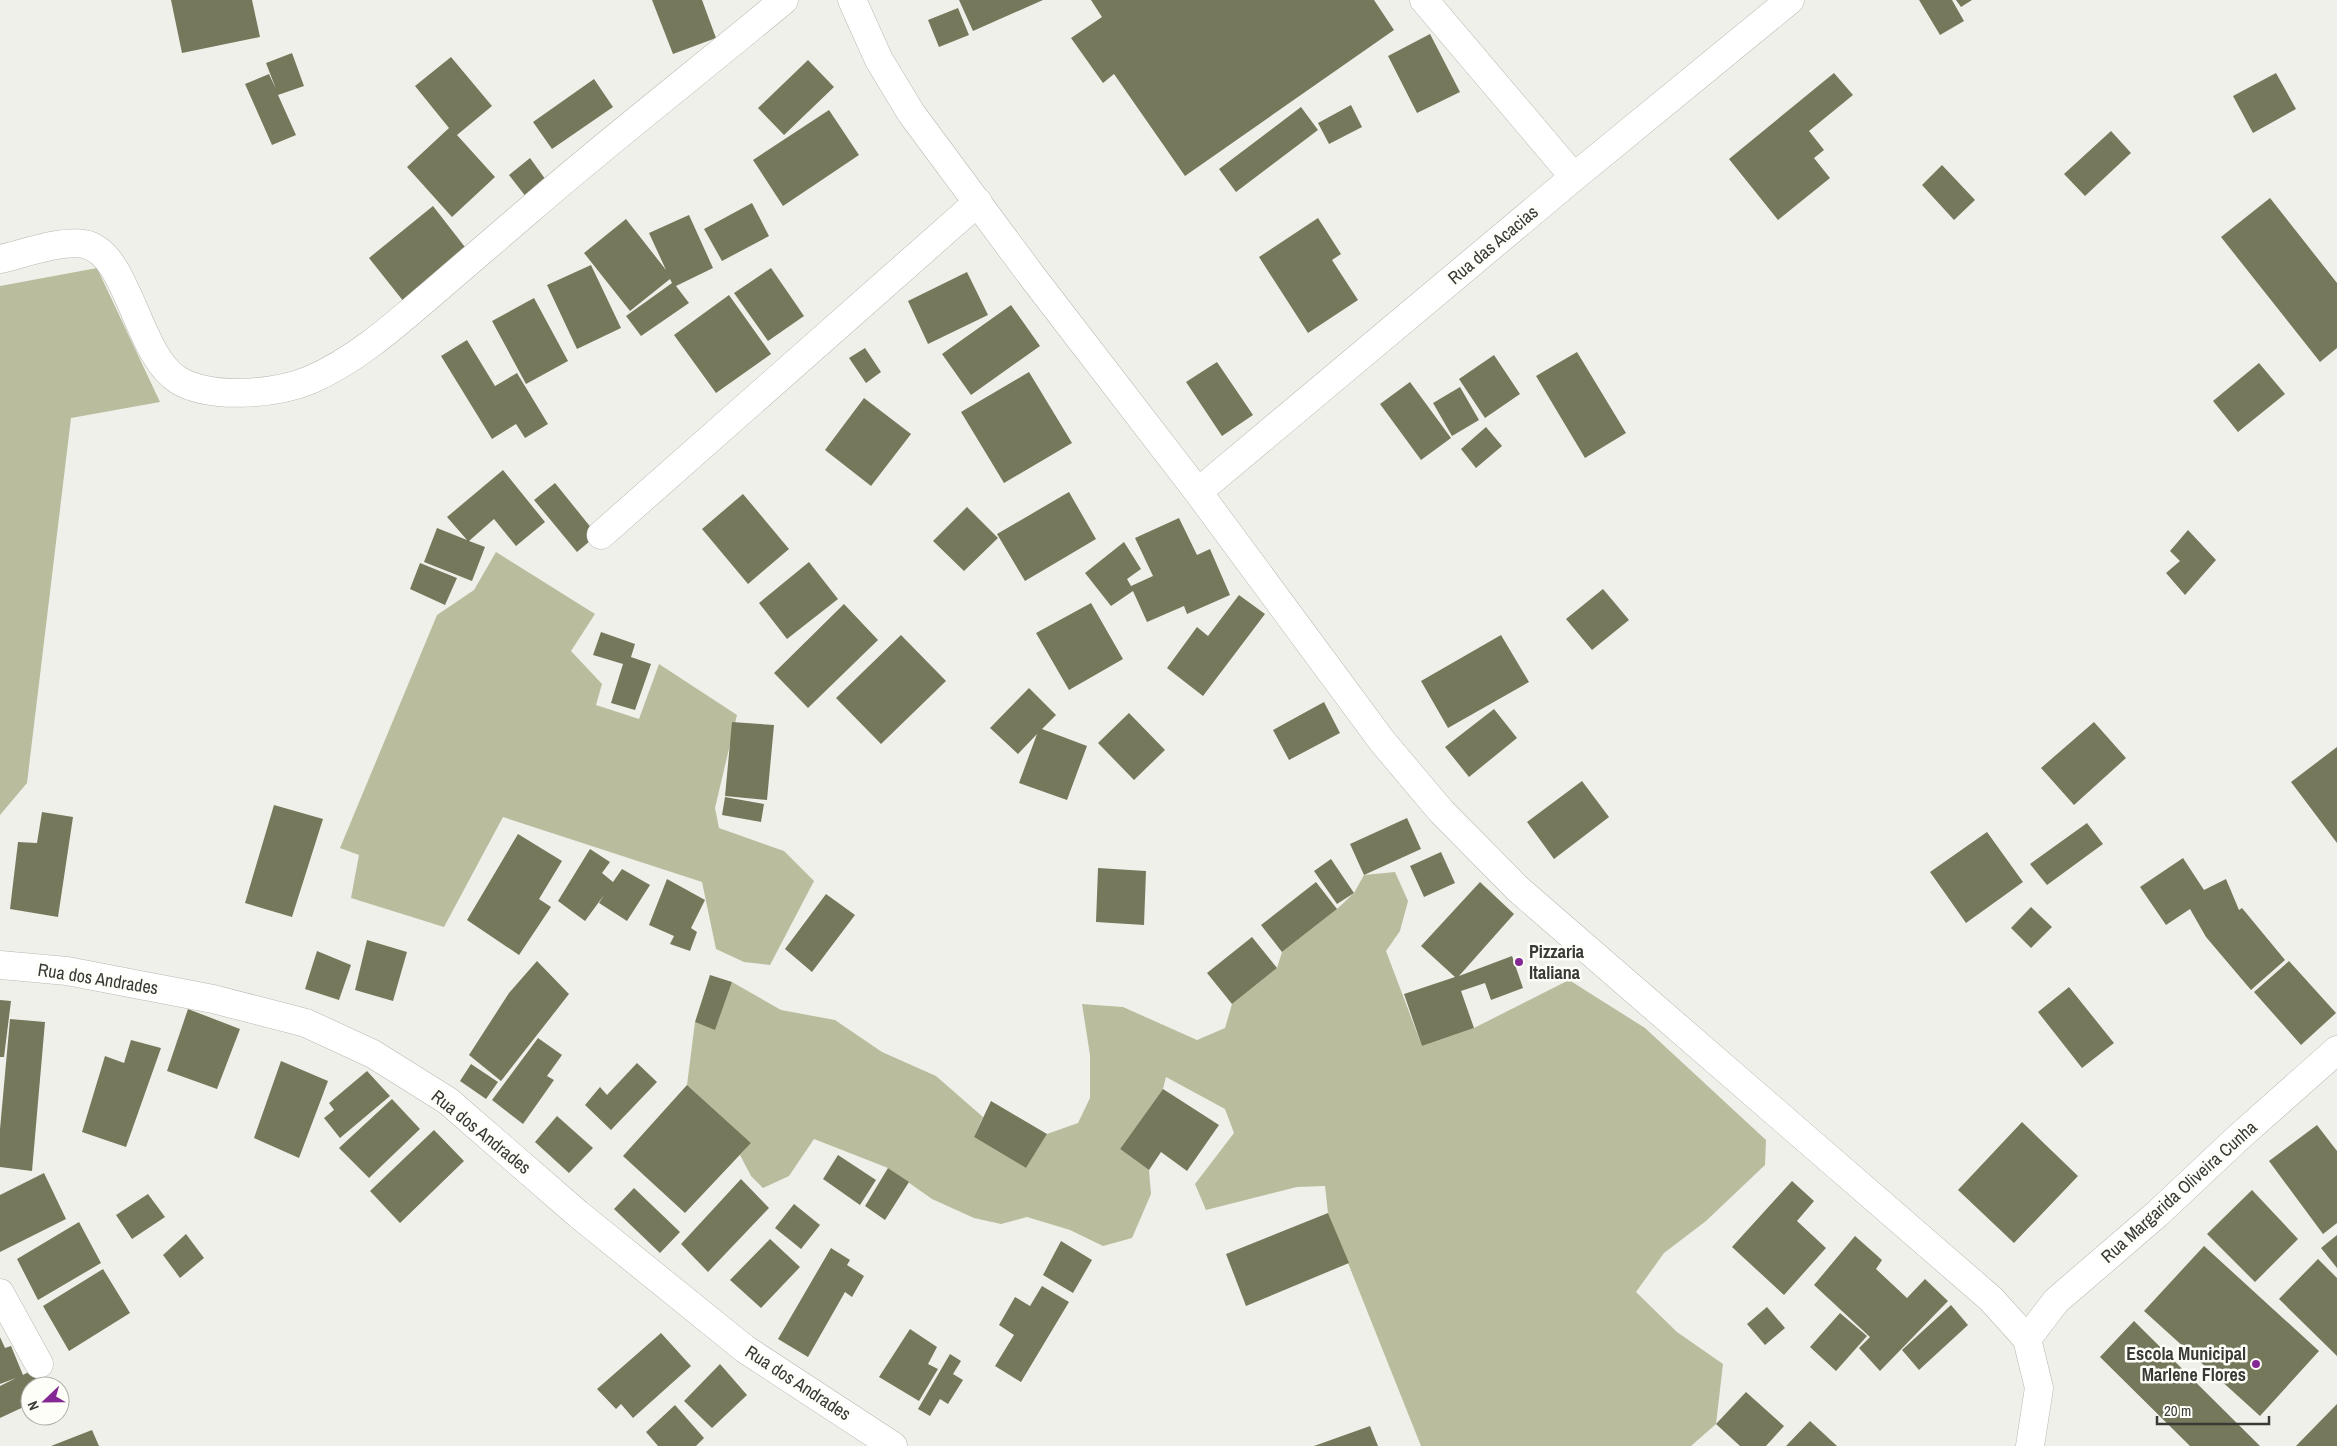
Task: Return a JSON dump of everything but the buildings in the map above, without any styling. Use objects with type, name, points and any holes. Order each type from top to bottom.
[{"type":"street","points":[[0,259],[67,244],[84,244],[94,247],[117,272],[153,352],[165,369],[176,379],[192,387],[238,393],[275,390],[310,380],[342,363],[390,329],[539,201],[784,0]]},
{"type":"street","points":[[852,0],[878,60],[911,113],[1031,275],[1198,492],[1382,742],[1442,811],[1518,889],[1991,1299],[2026,1339],[2039,1388],[2030,1446]]},
{"type":"street","points":[[1424,0],[1574,177]]},
{"type":"street","name":"Rua das Acacias","points":[[1198,492],[1574,177],[1790,0]]},
{"type":"street","points":[[601,535],[978,202]]},
{"type":"street","name":"Rua dos Andrades","points":[[0,965],[67,971],[213,1000],[306,1023],[373,1054],[448,1100],[578,1214],[745,1349],[893,1446]]},
{"type":"street","name":"Rua Margarida Oliveira Cunha","points":[[2026,1339],[2056,1301],[2157,1214],[2239,1137],[2337,1050]]},
{"type":"street","points":[[0,1293],[38,1364]]},
{"type":"green space","points":[[97,268],[160,402],[71,418],[27,783],[0,815],[0,286]]},
{"type":"green space","points":[[496,552],[595,614],[571,651],[602,684],[596,705],[639,719],[659,664],[737,715],[715,808],[719,828],[784,851],[814,881],[770,965],[744,962],[716,949],[702,882],[503,817],[444,927],[351,898],[359,855],[340,848],[437,615],[474,590]]},
{"type":"green space","points":[[1395,872],[1408,901],[1400,931],[1386,951],[1422,1046],[1474,1028],[1569,980],[1645,1028],[1766,1140],[1765,1165],[1706,1221],[1664,1253],[1636,1292],[1677,1332],[1723,1364],[1716,1424],[1691,1446],[1421,1446],[1328,1213],[1325,1186],[1297,1187],[1206,1210],[1195,1184],[1234,1133],[1225,1109],[1166,1077],[1163,1089],[1120,1149],[1149,1170],[1151,1194],[1132,1238],[1103,1246],[1070,1230],[1027,1217],[1001,1224],[974,1218],[932,1199],[888,1168],[814,1139],[789,1176],[763,1188],[751,1176],[740,1155],[751,1143],[687,1085],[695,1022],[715,1029],[732,982],[781,1010],[835,1020],[882,1052],[936,1076],[983,1117],[974,1137],[1026,1168],[1047,1134],[1078,1123],[1090,1098],[1090,1055],[1082,1004],[1123,1007],[1197,1040],[1225,1028],[1232,1004],[1277,968],[1282,952],[1337,909],[1354,893],[1364,875]]},
{"type":"place","name":"Pizzaria Italiana","points":[[1519,962]]},
{"type":"place","name":"Escola Municipal Marlene Flores","points":[[2256,1364]]}]
